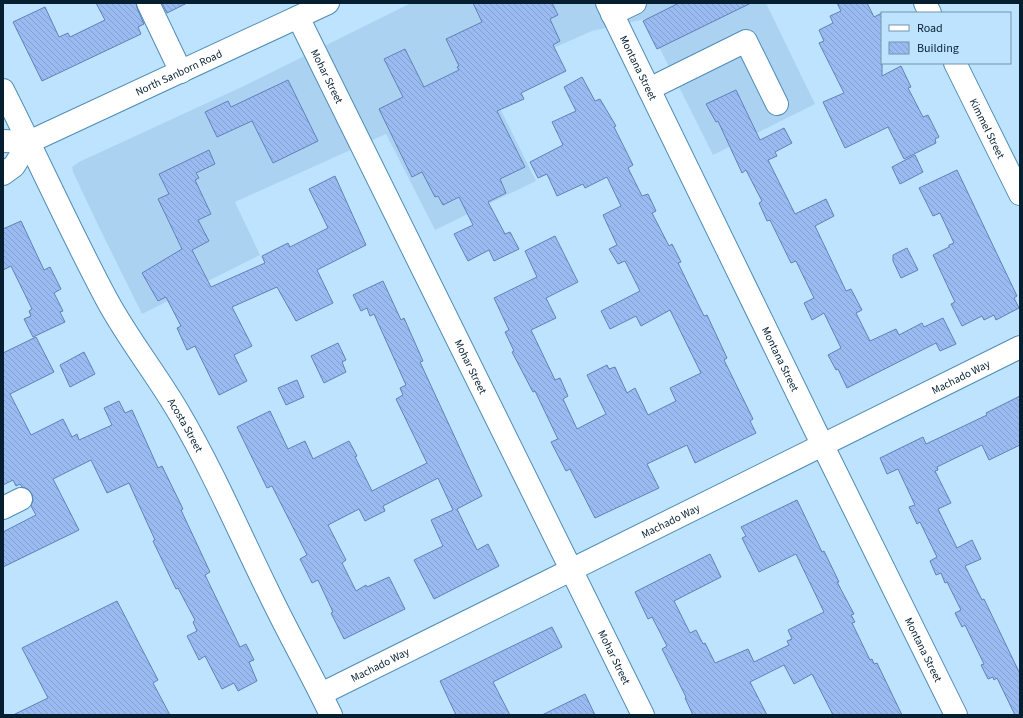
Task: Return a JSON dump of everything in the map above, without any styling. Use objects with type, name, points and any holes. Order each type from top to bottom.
[{"type":"street","points":[[148,3],[181,72]]},
{"type":"street","points":[[609,9],[635,3]]},
{"type":"street","points":[[925,3],[930,12]]},
{"type":"street","name":"North Sanborn Road","points":[[3,141],[29,142],[181,72],[313,8]]},
{"type":"street","name":"Mohar Street","points":[[313,8],[570,569],[643,715]]},
{"type":"street","name":"Montana Street","points":[[609,9],[956,715]]},
{"type":"street","points":[[648,89],[746,41],[778,104]]},
{"type":"street","name":"Kimmel Street","points":[[955,64],[1020,194]]},
{"type":"street","name":"Acosta Street","points":[[3,90],[108,302],[133,344],[180,414],[202,455],[268,592],[331,715]]},
{"type":"street","points":[[3,174],[14,166],[29,142]]},
{"type":"street","name":"Machado Way","points":[[320,694],[570,569],[823,446],[1020,347]]},
{"type":"shaded area","points":[[411,3],[766,3],[815,104],[713,155],[645,19],[592,31],[485,78],[536,181],[435,230],[386,134],[235,202],[260,255],[142,314],[98,225],[72,167],[79,162],[246,85]]},
{"type":"building","points":[[96,3],[136,3],[144,24],[138,27],[141,34],[42,81],[13,22],[45,7],[59,37],[68,33],[70,37],[105,20]]},
{"type":"building","points":[[162,3],[187,3],[167,13]]},
{"type":"building","points":[[473,3],[552,3],[558,15],[550,19],[560,41],[553,45],[566,71],[521,93],[524,99],[497,111],[525,167],[500,179],[506,193],[488,202],[505,234],[510,232],[519,249],[494,261],[489,250],[468,261],[454,234],[473,225],[459,197],[443,205],[438,196],[435,197],[422,172],[412,177],[379,109],[403,97],[384,59],[405,49],[424,87],[459,70],[457,67],[459,66],[446,39],[482,22]]},
{"type":"building","points":[[679,3],[751,3],[657,49],[643,21]]},
{"type":"building","points":[[837,3],[867,3],[874,17],[881,14],[882,76],[901,66],[911,87],[908,88],[923,117],[928,115],[939,137],[935,139],[936,143],[904,159],[888,127],[845,148],[823,102],[844,93],[819,43],[824,41],[819,30],[833,23],[830,16],[841,11]]},
{"type":"building","points":[[582,77],[595,101],[600,99],[616,126],[614,127],[633,165],[628,168],[642,196],[648,194],[656,211],[652,213],[669,246],[672,244],[681,262],[678,263],[704,316],[707,315],[727,358],[724,360],[753,419],[750,421],[756,433],[695,463],[687,445],[647,464],[659,488],[595,518],[570,469],[566,471],[551,442],[558,439],[535,391],[533,392],[512,352],[514,351],[505,332],[509,330],[494,298],[537,277],[525,251],[555,236],[578,282],[546,298],[556,318],[531,330],[555,380],[560,378],[568,396],[563,399],[577,429],[606,414],[587,375],[607,365],[609,369],[615,367],[627,393],[635,388],[648,415],[676,401],[670,388],[701,373],[670,310],[641,326],[636,316],[610,329],[601,311],[640,291],[625,261],[618,264],[609,249],[617,245],[603,215],[621,206],[607,177],[585,188],[583,184],[557,196],[547,174],[538,178],[530,162],[563,145],[552,122],[576,111],[564,87]]},
{"type":"building","points":[[288,80],[318,141],[273,163],[252,121],[217,137],[205,112],[228,101],[231,107]]},
{"type":"building","points":[[736,90],[760,140],[784,128],[792,143],[775,152],[777,156],[768,160],[795,214],[826,199],[834,216],[815,226],[846,291],[851,289],[862,310],[856,313],[870,341],[896,329],[899,335],[922,323],[924,327],[943,318],[956,344],[940,351],[936,343],[847,388],[838,369],[836,370],[828,355],[841,348],[824,313],[812,320],[804,303],[814,298],[796,261],[791,263],[770,220],[767,221],[759,203],[762,201],[746,170],[742,173],[718,121],[716,122],[706,104]]},
{"type":"building","points":[[209,150],[215,164],[196,173],[199,178],[195,180],[211,214],[198,220],[209,241],[192,250],[211,287],[265,263],[262,256],[288,243],[290,247],[328,228],[309,189],[335,176],[366,245],[317,270],[333,303],[296,321],[277,287],[232,307],[252,346],[234,355],[247,381],[219,395],[195,346],[187,350],[177,328],[181,326],[166,297],[158,301],[142,273],[182,249],[158,199],[169,194],[159,174]]},
{"type":"building","points":[[915,155],[923,172],[900,184],[892,167]]},
{"type":"building","points":[[957,170],[1017,296],[1014,298],[1019,308],[996,320],[994,315],[984,320],[982,316],[962,326],[951,304],[955,302],[933,255],[954,243],[940,213],[933,216],[919,188]]},
{"type":"building","points":[[21,221],[44,270],[50,267],[61,289],[54,293],[63,311],[60,312],[65,322],[33,337],[24,319],[31,316],[29,311],[32,309],[11,266],[3,270],[3,229]]},
{"type":"building","points":[[907,248],[918,270],[901,278],[893,261],[893,255]]},
{"type":"building","points":[[383,281],[401,320],[404,318],[423,361],[420,362],[482,496],[457,509],[477,550],[488,544],[499,566],[434,599],[414,560],[443,546],[431,520],[453,510],[438,478],[383,506],[385,511],[365,521],[359,509],[328,525],[346,560],[342,563],[356,591],[366,585],[367,587],[389,577],[405,609],[344,639],[331,613],[333,612],[318,580],[312,583],[300,559],[307,555],[272,486],[267,488],[237,427],[270,411],[288,449],[305,441],[313,459],[349,441],[357,456],[355,457],[372,491],[427,463],[396,399],[403,395],[400,388],[406,385],[374,314],[370,316],[367,308],[361,311],[353,295]]},
{"type":"building","points":[[36,337],[54,372],[10,394],[31,435],[63,419],[72,437],[77,434],[79,440],[112,425],[104,408],[119,401],[125,413],[132,410],[158,468],[162,466],[183,509],[181,510],[210,572],[205,575],[240,647],[246,644],[254,660],[249,662],[257,681],[238,691],[234,683],[222,689],[205,656],[199,660],[187,636],[197,631],[193,622],[195,620],[178,588],[176,589],[153,541],[155,540],[129,483],[107,493],[91,460],[53,479],[79,530],[3,567],[3,532],[36,515],[31,506],[33,500],[32,494],[28,489],[22,487],[20,484],[16,486],[13,480],[3,485],[3,353]]},
{"type":"building","points":[[338,343],[346,360],[342,362],[346,372],[324,383],[311,356]]},
{"type":"building","points":[[84,352],[95,374],[70,387],[60,365]]},
{"type":"building","points":[[297,380],[304,397],[286,405],[278,388]]},
{"type":"building","points":[[1020,396],[1020,445],[989,460],[982,445],[937,467],[938,470],[935,471],[951,503],[938,509],[957,548],[972,540],[981,559],[965,566],[982,600],[984,599],[1020,674],[1020,715],[1015,715],[997,678],[994,680],[993,677],[988,679],[981,665],[984,664],[965,625],[962,627],[955,613],[961,610],[947,582],[945,583],[941,573],[936,575],[930,561],[937,557],[920,522],[917,524],[909,507],[915,505],[898,469],[887,474],[880,458],[923,437],[926,444],[987,415],[986,413]]},
{"type":"building","points":[[797,500],[822,552],[824,551],[839,582],[837,582],[854,614],[851,615],[855,622],[852,623],[870,660],[872,659],[874,664],[877,663],[902,715],[833,715],[812,674],[794,684],[784,665],[750,682],[767,715],[693,715],[685,698],[686,697],[662,649],[667,646],[652,617],[648,619],[635,592],[710,554],[721,577],[674,601],[690,633],[696,630],[703,644],[705,643],[715,663],[748,649],[754,662],[789,645],[787,641],[792,639],[788,630],[824,612],[796,554],[759,572],[742,538],[746,536],[741,527]]},
{"type":"building","points":[[117,601],[158,680],[153,683],[170,715],[13,715],[48,698],[22,648]]},
{"type":"building","points":[[552,627],[562,647],[493,682],[510,715],[456,715],[440,681]]},
{"type":"building","points":[[585,694],[595,715],[542,715]]}]
